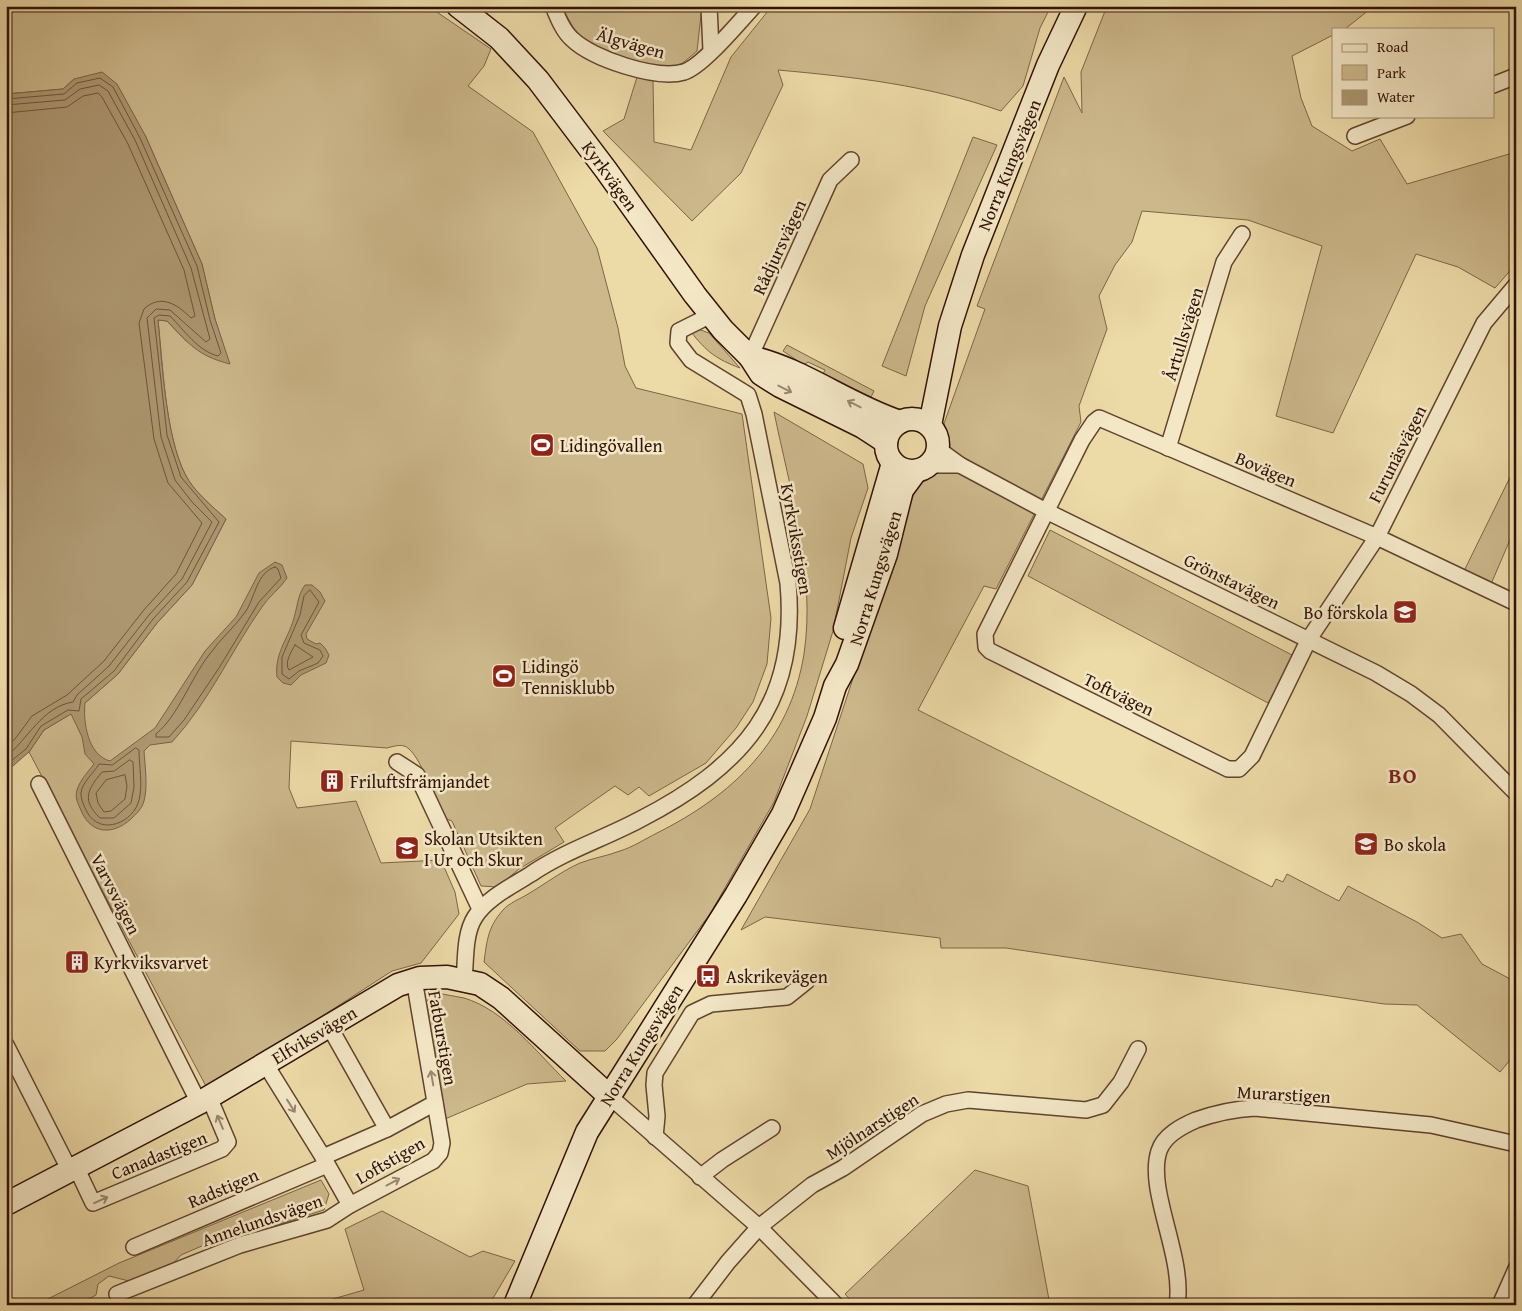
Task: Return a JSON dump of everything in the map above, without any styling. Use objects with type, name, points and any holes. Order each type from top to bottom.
[{"type":"main road","name":"Kyrkvägen","points":[[459,6],[499,38],[538,80],[711,315],[750,357],[761,374],[863,427],[889,453]]},
{"type":"main road","name":"Norra Kungsvägen","points":[[930,425],[950,326],[972,255],[1048,65],[1076,6]]},
{"type":"main road","name":"Norra Kungsvägen","points":[[902,421],[920,394],[950,326]]},
{"type":"main road","points":[[750,357],[769,361],[871,413],[902,421],[922,420],[930,425],[936,433],[928,462],[900,468],[889,453],[892,427],[902,421]]},
{"type":"main road","name":"Norra Kungsvägen","points":[[835,686],[837,660],[889,453]]},
{"type":"main road","name":"Norra Kungsvägen","points":[[515,1305],[587,1132],[608,1095],[761,855],[787,805],[825,718],[835,686],[847,664],[886,554],[902,490],[928,462]]},
{"type":"main road","name":"Elfviksvägen","points":[[6,1204],[204,1100],[266,1065],[398,985],[414,979],[447,977],[480,984],[502,998],[608,1095]]},
{"type":"street","name":"Älgvägen","points":[[553,6],[565,31],[584,50],[630,67],[659,74],[684,72],[698,63],[754,6]]},
{"type":"street","points":[[709,6],[712,50]]},
{"type":"street","points":[[1494,85],[1516,76]]},
{"type":"street","points":[[1355,136],[1402,118]]},
{"type":"street","name":"Rådjursvägen","points":[[750,357],[830,180],[851,160]]},
{"type":"street","name":"Årtullsvägen","points":[[1168,448],[1224,262],[1242,234]]},
{"type":"street","name":"Furunäsvägen","points":[[1310,640],[1377,537],[1484,322],[1516,285]]},
{"type":"street","name":"Kyrkviksstigen","points":[[480,909],[548,863],[638,821],[712,776],[738,752],[776,692],[787,658],[790,610],[788,583],[754,414],[748,396],[691,360],[678,343],[679,331],[711,315]]},
{"type":"street","name":"Bovägen","points":[[1046,511],[1082,440],[1094,422],[1100,418],[1377,537],[1516,603]]},
{"type":"street","name":"Grönstavägen","points":[[928,462],[960,465],[1046,511],[1376,673],[1424,703],[1439,715],[1516,793]]},
{"type":"street","name":"Toftvägen","points":[[1046,511],[985,634],[986,647],[990,652],[1228,769],[1239,769],[1252,756],[1310,640]]},
{"type":"street","points":[[397,762],[416,775],[480,909],[471,925],[464,980]]},
{"type":"street","name":"Varvsvägen","points":[[39,784],[204,1100]]},
{"type":"street","name":"Fatburstigen","points":[[414,979],[442,1143]]},
{"type":"street","points":[[655,1138],[657,1116],[654,1085],[655,1073],[692,1013],[711,1004],[788,996],[807,981]]},
{"type":"street","points":[[329,1026],[387,1129]]},
{"type":"street","points":[[6,1045],[73,1169]]},
{"type":"street","name":"Mjölnarstigen","points":[[695,1305],[728,1262],[759,1227],[812,1185],[843,1168],[922,1114],[946,1104],[968,1100],[1086,1110],[1103,1105],[1121,1082],[1138,1049]]},
{"type":"street","name":"Annelundsvägen","points":[[116,1294],[240,1245],[327,1220],[350,1205],[266,1065]]},
{"type":"street","points":[[608,1095],[759,1227],[836,1305]]},
{"type":"street","name":"Canadastigen","points":[[73,1169],[93,1203],[222,1149],[228,1142],[204,1100]]},
{"type":"street","name":"Fatburstigen","points":[[325,1161],[435,1103]]},
{"type":"street","name":"Murarstigen","points":[[1178,1305],[1178,1272],[1156,1167],[1159,1149],[1178,1127],[1222,1112],[1256,1108],[1431,1125],[1516,1144]]},
{"type":"street","points":[[700,1177],[722,1160],[772,1128]]},
{"type":"street","name":"Loftstigen","points":[[350,1205],[432,1161],[440,1153],[442,1143]]},
{"type":"street","name":"Radstigen","points":[[134,1247],[325,1161]]},
{"type":"street","points":[[1500,1305],[1516,1269]]},
{"type":"green space","points":[[6,6],[428,6],[491,49],[484,66],[468,86],[533,132],[597,248],[618,328],[625,366],[636,388],[742,414],[771,618],[767,664],[753,702],[736,728],[706,763],[649,796],[639,787],[628,795],[615,786],[555,828],[564,842],[519,869],[498,887],[481,886],[452,821],[441,817],[424,772],[407,747],[399,745],[387,748],[291,741],[289,788],[297,808],[356,801],[381,863],[441,860],[455,892],[459,914],[421,963],[392,971],[208,1090],[29,752],[44,730],[77,710],[118,674],[157,623],[192,585],[226,519],[193,487],[178,458],[169,420],[158,320],[167,321],[186,341],[229,363],[215,319],[202,264],[145,135],[74,79],[63,89],[6,94]]},
{"type":"green space","points":[[558,6],[702,6],[697,51],[679,65],[669,67],[642,63],[612,53],[586,40],[571,28]]},
{"type":"green space","points":[[772,6],[1051,6],[1040,28],[1023,86],[1001,111],[946,95],[891,83],[778,70],[783,85],[741,173],[692,221],[603,131],[624,119],[637,77],[653,80],[654,142],[691,150],[731,57]]},
{"type":"green space","points":[[1107,6],[1374,6],[1346,28],[1332,28],[1332,36],[1292,56],[1301,98],[1312,126],[1352,151],[1380,139],[1407,184],[1516,152],[1516,264],[1495,288],[1458,267],[1416,254],[1333,433],[1276,416],[1322,246],[1248,220],[1142,211],[1132,242],[1115,265],[1099,296],[1107,329],[1079,406],[1081,422],[996,589],[984,586],[918,710],[1272,887],[1276,879],[1283,882],[1287,874],[1339,901],[1348,886],[1417,922],[1442,938],[1461,934],[1482,964],[1516,982],[1516,1053],[1500,1072],[1417,1005],[1384,1004],[1006,948],[941,948],[940,938],[765,917],[741,930],[810,809],[914,493],[924,475],[934,470],[944,440],[942,429],[985,309],[977,306],[1064,77],[1082,113],[1081,72]]},
{"type":"green space","points":[[973,137],[997,145],[925,306],[906,376],[882,366]]},
{"type":"green space","points":[[698,329],[709,333],[740,368],[718,358],[707,350],[691,332]]},
{"type":"green space","points":[[787,345],[874,391],[871,397],[823,374],[825,370],[808,362],[804,365],[783,351]]},
{"type":"green space","points":[[774,412],[863,464],[868,488],[851,538],[833,631],[807,716],[774,802],[710,914],[617,1039],[605,1051],[580,1051],[484,962],[489,934],[498,916],[511,903],[580,863],[615,853],[634,845],[685,818],[710,801],[733,783],[754,762],[771,739],[786,713],[797,685],[804,654],[807,624],[807,593],[800,532]]},
{"type":"green space","points":[[1516,465],[1516,526],[1491,584],[1464,571]]},
{"type":"green space","points":[[1050,530],[1294,656],[1268,703],[1028,576]]},
{"type":"green space","points":[[437,993],[464,998],[493,1012],[520,1034],[566,1081],[527,1084],[445,1119],[426,1003],[429,998]]},
{"type":"green space","points":[[975,1170],[1028,1186],[1050,1305],[855,1305],[845,1294]]},
{"type":"green space","points":[[321,1180],[329,1194],[324,1210],[242,1236],[227,1235],[181,1255],[169,1268],[133,1282],[109,1276],[98,1284],[96,1295],[78,1305],[36,1305],[119,1263]]},
{"type":"green space","points":[[382,1211],[470,1257],[483,1251],[515,1261],[489,1305],[312,1305],[364,1290],[345,1229]]},
{"type":"water","points":[[102,72],[117,84],[145,135],[202,264],[215,319],[230,364],[202,353],[188,343],[167,321],[158,320],[169,420],[179,459],[193,487],[226,519],[192,585],[157,623],[118,674],[85,703],[86,729],[97,752],[103,758],[110,761],[155,728],[205,651],[236,617],[259,573],[275,562],[282,565],[287,578],[262,607],[209,693],[185,727],[172,742],[150,745],[144,751],[146,783],[143,804],[137,813],[123,825],[108,830],[101,830],[89,823],[77,801],[78,786],[94,764],[85,754],[82,737],[71,714],[44,730],[29,752],[6,772],[6,94],[63,89],[74,79]]},
{"type":"water","points":[[305,585],[312,585],[320,592],[325,601],[306,634],[307,639],[316,644],[320,643],[329,655],[326,663],[301,675],[291,685],[283,683],[277,677],[278,660]]},
{"type":"place","name":"Lidingövallen","points":[[542,445]]},
{"type":"place","name":"Bo förskola","points":[[1405,612]]},
{"type":"place","name":"Lidingö Tennisklubb","points":[[504,676]]},
{"type":"place","name":"Friluftsfrämjandet","points":[[332,781]]},
{"type":"place","name":"Bo skola","points":[[1366,844]]},
{"type":"place","name":"Skolan Utsikten I Ur och Skur","points":[[407,848]]},
{"type":"place","name":"Kyrkviksvarvet","points":[[77,962]]},
{"type":"place","name":"Askrikevägen","points":[[708,976]]},
{"type":"district","name":"BO","points":[[1403,775]]}]
